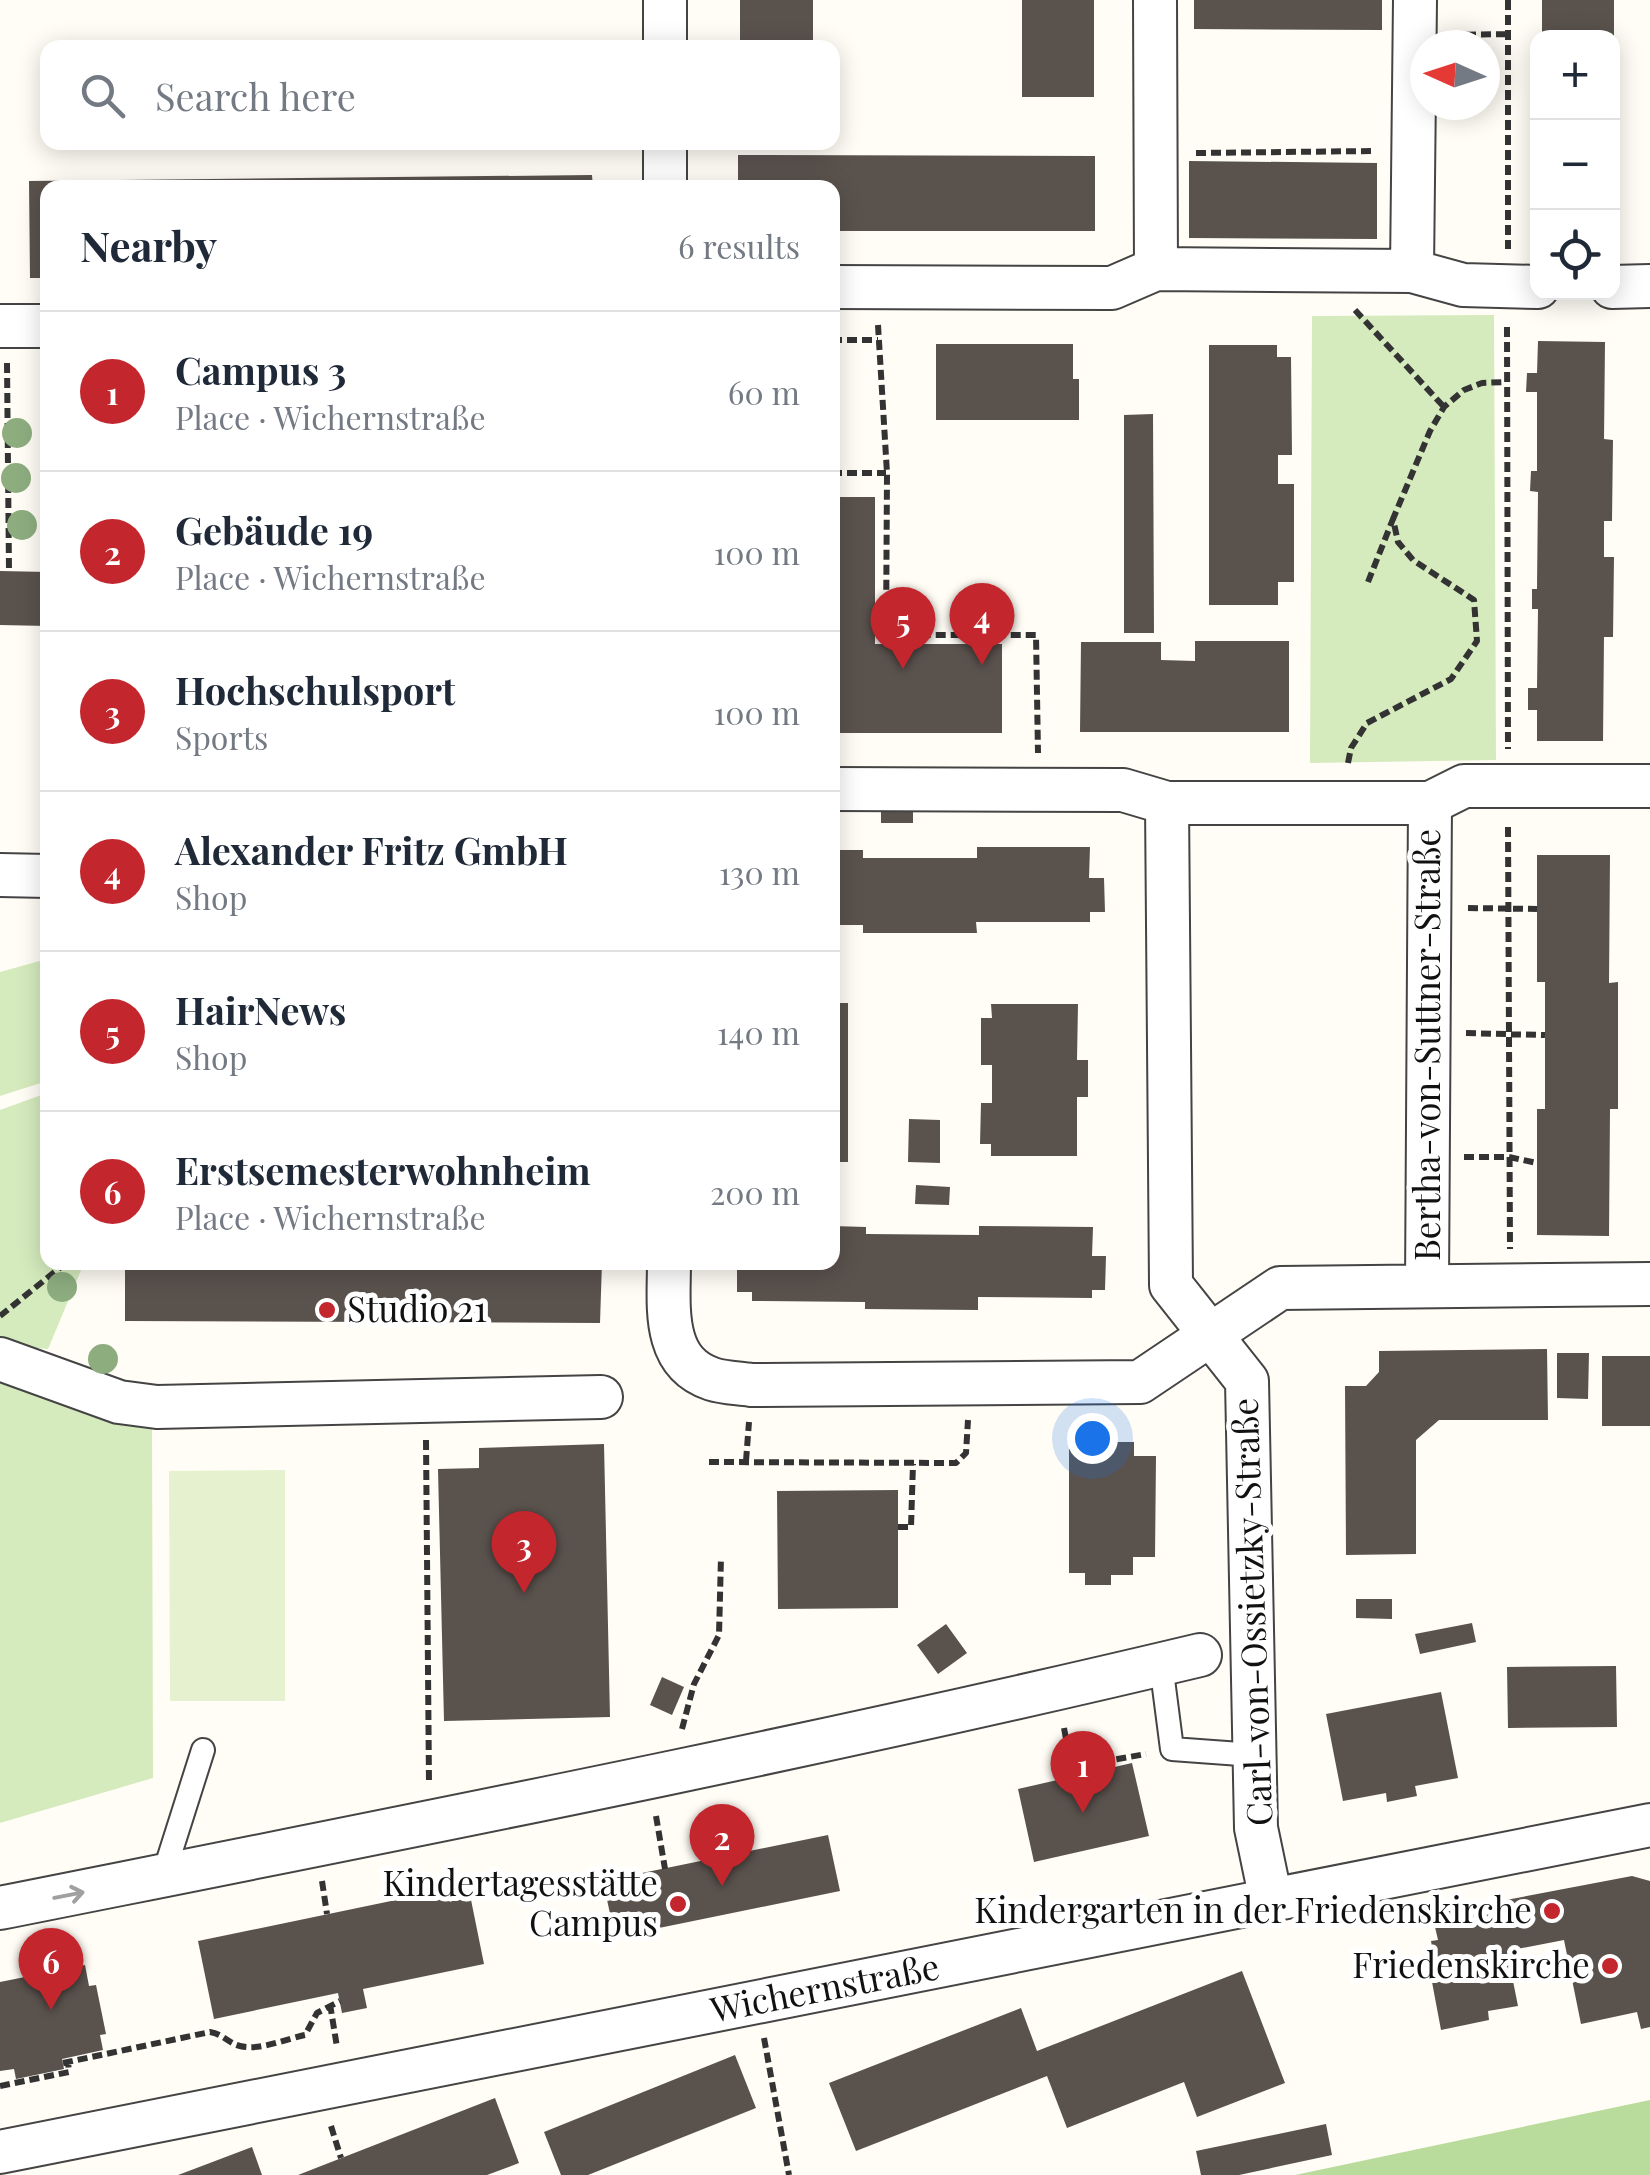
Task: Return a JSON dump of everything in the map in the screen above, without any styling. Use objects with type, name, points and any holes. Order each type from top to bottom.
[{"type":"street","points":[[664,0],[665,40]]},
{"type":"street","points":[[1154,0],[1156,269]]},
{"type":"street","points":[[1412,272],[1415,18]]},
{"type":"street","points":[[665,150],[665,180]]},
{"type":"street","points":[[840,287],[1112,288],[1156,269],[1412,272],[1464,285],[1523,287]]},
{"type":"street","points":[[1620,287],[1650,286]]},
{"type":"street","name":"Bertha-von-Suttner-Straße","points":[[1328,803],[1430,803],[1464,786],[1650,786]]},
{"type":"street","points":[[840,788],[1123,790],[1167,803],[1328,803]]},
{"type":"street","name":"Carl-von-Ossietzky-Straße","points":[[1167,803],[1171,1284],[1248,1382],[1256,1828],[1271,1900]]},
{"type":"street","name":"Bertha-von-Suttner-Straße","points":[[1426,1286],[1430,803]]},
{"type":"street","points":[[0,875],[40,876]]},
{"type":"street","points":[[669,1270],[670,1332],[682,1360],[709,1378],[751,1385],[1140,1382],[1210,1335]]},
{"type":"street","name":"Bertha-von-Suttner-Straße","points":[[1210,1335],[1280,1288],[1650,1284]]},
{"type":"street","points":[[0,1358],[119,1402],[156,1406],[601,1397]]},
{"type":"street","points":[[0,1908],[649,1779],[1180,1660]]},
{"type":"street","name":"Wichernstraße","points":[[0,2152],[1650,1825]]},
{"type":"lane","points":[[1180,1660],[1172,1750],[1254,1755]]},
{"type":"lane","points":[[163,1876],[203,1750]]},
{"type":"path","points":[[1508,0],[1523,287],[1506,382],[1510,1285]]},
{"type":"path","points":[[1415,18],[1508,34]]},
{"type":"path","points":[[1155,153],[1414,150]]},
{"type":"path","points":[[1350,271],[1350,305],[1444,406]]},
{"type":"path","points":[[878,287],[887,473],[886,635],[1036,635],[1038,789]]},
{"type":"path","points":[[10,572],[18,326]]},
{"type":"path","points":[[840,340],[878,340]]},
{"type":"path","points":[[1368,582],[1444,406],[1482,382],[1506,382]]},
{"type":"path","points":[[840,473],[887,473]]},
{"type":"path","points":[[1328,803],[1350,748],[1368,723],[1450,679],[1477,640],[1474,600],[1414,560],[1398,542],[1393,519]]},
{"type":"path","points":[[1429,907],[1537,909]]},
{"type":"path","points":[[1428,1032],[1545,1035]]},
{"type":"path","points":[[1427,1157],[1509,1157],[1537,1163]]},
{"type":"path","points":[[0,1316],[57,1270]]},
{"type":"path","points":[[709,1462],[956,1463],[966,1452],[968,1384]]},
{"type":"path","points":[[426,1403],[430,1824]]},
{"type":"path","points":[[898,1527],[911,1527],[912,1464]]},
{"type":"path","points":[[666,1868],[649,1779],[682,1730],[694,1684],[719,1635],[721,1556]]},
{"type":"path","points":[[1056,1690],[1073,1772],[1172,1750]]},
{"type":"path","points":[[0,2086],[69,2072],[66,2062],[210,2032],[221,2034],[234,2045],[250,2048],[305,2035],[317,2013],[340,2001]]},
{"type":"path","points":[[758,2004],[789,2175]]},
{"type":"green space","points":[[1494,315],[1496,760],[1310,763],[1312,316]]},
{"type":"green space","points":[[40,961],[40,1083],[0,1096],[0,972]]},
{"type":"green space","points":[[40,1096],[40,1270],[81,1270],[48,1349],[0,1345],[0,1110]]},
{"type":"green space","points":[[0,1380],[152,1415],[153,1778],[0,1823]]},
{"type":"green space","points":[[285,1470],[285,1701],[170,1701],[169,1471]]},
{"type":"green space","points":[[1650,2100],[1650,2175],[1295,2175]]},
{"type":"building","points":[[740,0],[813,0],[813,40],[740,40]]},
{"type":"building","points":[[1022,0],[1094,0],[1094,97],[1022,97]]},
{"type":"building","points":[[1194,0],[1382,0],[1382,30],[1194,29]]},
{"type":"building","points":[[1542,0],[1614,0],[1614,30],[1542,30]]},
{"type":"building","points":[[738,155],[1095,156],[1095,231],[840,231],[840,180],[738,180]]},
{"type":"building","points":[[1189,161],[1377,163],[1377,239],[1189,238]]},
{"type":"building","points":[[592,175],[592,180],[123,180]]},
{"type":"building","points":[[29,181],[40,181],[40,278],[30,278]]},
{"type":"building","points":[[1538,341],[1605,342],[1604,439],[1613,440],[1612,521],[1604,521],[1604,557],[1614,557],[1613,637],[1604,637],[1603,741],[1537,741],[1537,710],[1528,710],[1528,688],[1537,688],[1538,609],[1532,609],[1532,589],[1537,589],[1538,492],[1530,491],[1531,471],[1537,471],[1537,392],[1526,392],[1527,373],[1537,373]]},
{"type":"building","points":[[936,344],[1073,344],[1073,379],[1079,379],[1079,420],[936,420]]},
{"type":"building","points":[[1209,345],[1277,345],[1277,357],[1291,357],[1292,455],[1278,455],[1278,484],[1294,484],[1294,582],[1278,582],[1278,605],[1209,605]]},
{"type":"building","points":[[1153,414],[1154,633],[1124,633],[1124,415]]},
{"type":"building","points":[[840,497],[875,497],[875,644],[1002,644],[1002,733],[840,733]]},
{"type":"building","points":[[0,571],[40,572],[40,626],[0,625]]},
{"type":"building","points":[[1195,641],[1289,641],[1289,732],[1080,732],[1081,642],[1161,642],[1161,660],[1195,661]]},
{"type":"building","points":[[881,807],[913,807],[913,823],[881,823]]},
{"type":"building","points":[[977,847],[1090,847],[1089,878],[1104,878],[1105,912],[1090,912],[1090,922],[976,922],[977,933],[863,933],[863,925],[840,925],[840,850],[863,850],[863,858],[977,858]]},
{"type":"building","points":[[1537,855],[1610,855],[1609,983],[1618,982],[1618,1109],[1610,1109],[1609,1236],[1537,1235],[1537,1109],[1545,1109],[1545,982],[1537,982]]},
{"type":"building","points":[[840,1003],[848,1003],[848,1162],[840,1162]]},
{"type":"building","points":[[991,1004],[1078,1004],[1077,1060],[1088,1060],[1088,1097],[1077,1097],[1077,1156],[991,1156],[991,1144],[980,1144],[981,1103],[992,1103],[992,1065],[981,1065],[981,1018],[992,1018]]},
{"type":"building","points":[[909,1119],[940,1120],[940,1163],[908,1162]]},
{"type":"building","points":[[916,1185],[950,1187],[949,1205],[915,1204]]},
{"type":"building","points":[[840,1226],[866,1227],[866,1234],[979,1235],[979,1226],[1093,1227],[1092,1256],[1106,1256],[1105,1290],[1092,1290],[1092,1298],[978,1297],[978,1310],[865,1309],[865,1302],[752,1301],[752,1292],[737,1292],[737,1270],[840,1270]]},
{"type":"building","points":[[125,1270],[602,1270],[600,1323],[125,1321]]},
{"type":"building","points":[[1547,1349],[1548,1420],[1439,1420],[1416,1440],[1416,1554],[1346,1555],[1345,1386],[1366,1386],[1379,1372],[1379,1351]]},
{"type":"building","points":[[1557,1353],[1589,1353],[1588,1399],[1557,1398]]},
{"type":"building","points":[[1602,1356],[1650,1356],[1650,1426],[1602,1426]]},
{"type":"building","points":[[1069,1442],[1134,1442],[1134,1456],[1156,1456],[1155,1557],[1133,1557],[1133,1575],[1111,1575],[1111,1585],[1085,1585],[1085,1573],[1069,1573]]},
{"type":"building","points":[[604,1444],[610,1717],[444,1721],[438,1469],[479,1468],[479,1448]]},
{"type":"building","points":[[898,1490],[898,1608],[778,1609],[777,1491]]},
{"type":"building","points":[[1356,1599],[1392,1599],[1392,1619],[1356,1618]]},
{"type":"building","points":[[1472,1623],[1476,1642],[1420,1654],[1415,1634]]},
{"type":"building","points":[[946,1624],[967,1653],[938,1674],[917,1645]]},
{"type":"building","points":[[1616,1666],[1617,1727],[1508,1728],[1507,1667]]},
{"type":"building","points":[[662,1677],[684,1687],[672,1715],[650,1705]]},
{"type":"building","points":[[1441,1692],[1458,1778],[1415,1786],[1417,1796],[1387,1802],[1386,1793],[1343,1801],[1326,1714]]},
{"type":"building","points":[[1132,1763],[1149,1836],[1034,1862],[1018,1789]]},
{"type":"building","points":[[828,1835],[840,1891],[615,1937],[603,1881]]},
{"type":"building","name":"Friedenskirche","points":[[1632,1876],[1650,1881],[1650,2027],[1641,2029],[1637,2012],[1581,2024],[1564,1940],[1507,1951],[1518,2006],[1488,2011],[1489,2020],[1441,2030],[1432,1982],[1438,1981],[1431,1941],[1438,1940],[1432,1914]]},
{"type":"building","points":[[468,1885],[484,1964],[363,1989],[367,2008],[342,2013],[338,1993],[214,2019],[198,1941]]},
{"type":"building","points":[[85,1965],[89,1986],[96,1985],[106,2034],[100,2035],[103,2050],[62,2059],[64,2069],[16,2079],[14,2069],[0,2071],[0,1982]]},
{"type":"building","points":[[1242,1971],[1285,2083],[1197,2117],[1184,2082],[1067,2128],[1047,2076],[856,2151],[829,2083],[1021,2008],[1037,2051]]},
{"type":"building","points":[[735,2055],[756,2108],[588,2175],[561,2175],[544,2132]]},
{"type":"building","points":[[495,2098],[519,2163],[487,2175],[298,2175]]},
{"type":"building","points":[[1326,2124],[1332,2155],[1239,2175],[1201,2175],[1196,2151]]},
{"type":"building","points":[[252,2147],[262,2175],[178,2175],[194,2169]]},
{"type":"place","name":"Alexander Fritz GmbH","points":[[982,665]]},
{"type":"place","name":"HairNews","points":[[903,669]]},
{"type":"place","name":"Studio 21","points":[[327,1310]]},
{"type":"place","name":"Hochschulsport","points":[[524,1593]]},
{"type":"place","name":"Campus 3","points":[[1083,1813]]},
{"type":"place","name":"Gebäude 19","points":[[722,1886]]},
{"type":"place","name":"Kindertagesstätte Campus","points":[[678,1904]]},
{"type":"place","name":"Kindergarten in der Friedenskirche","points":[[1552,1911]]},
{"type":"place","name":"Friedenskirche","points":[[1610,1966]]},
{"type":"place","name":"Erstsemesterwohnheim","points":[[51,2010]]}]
